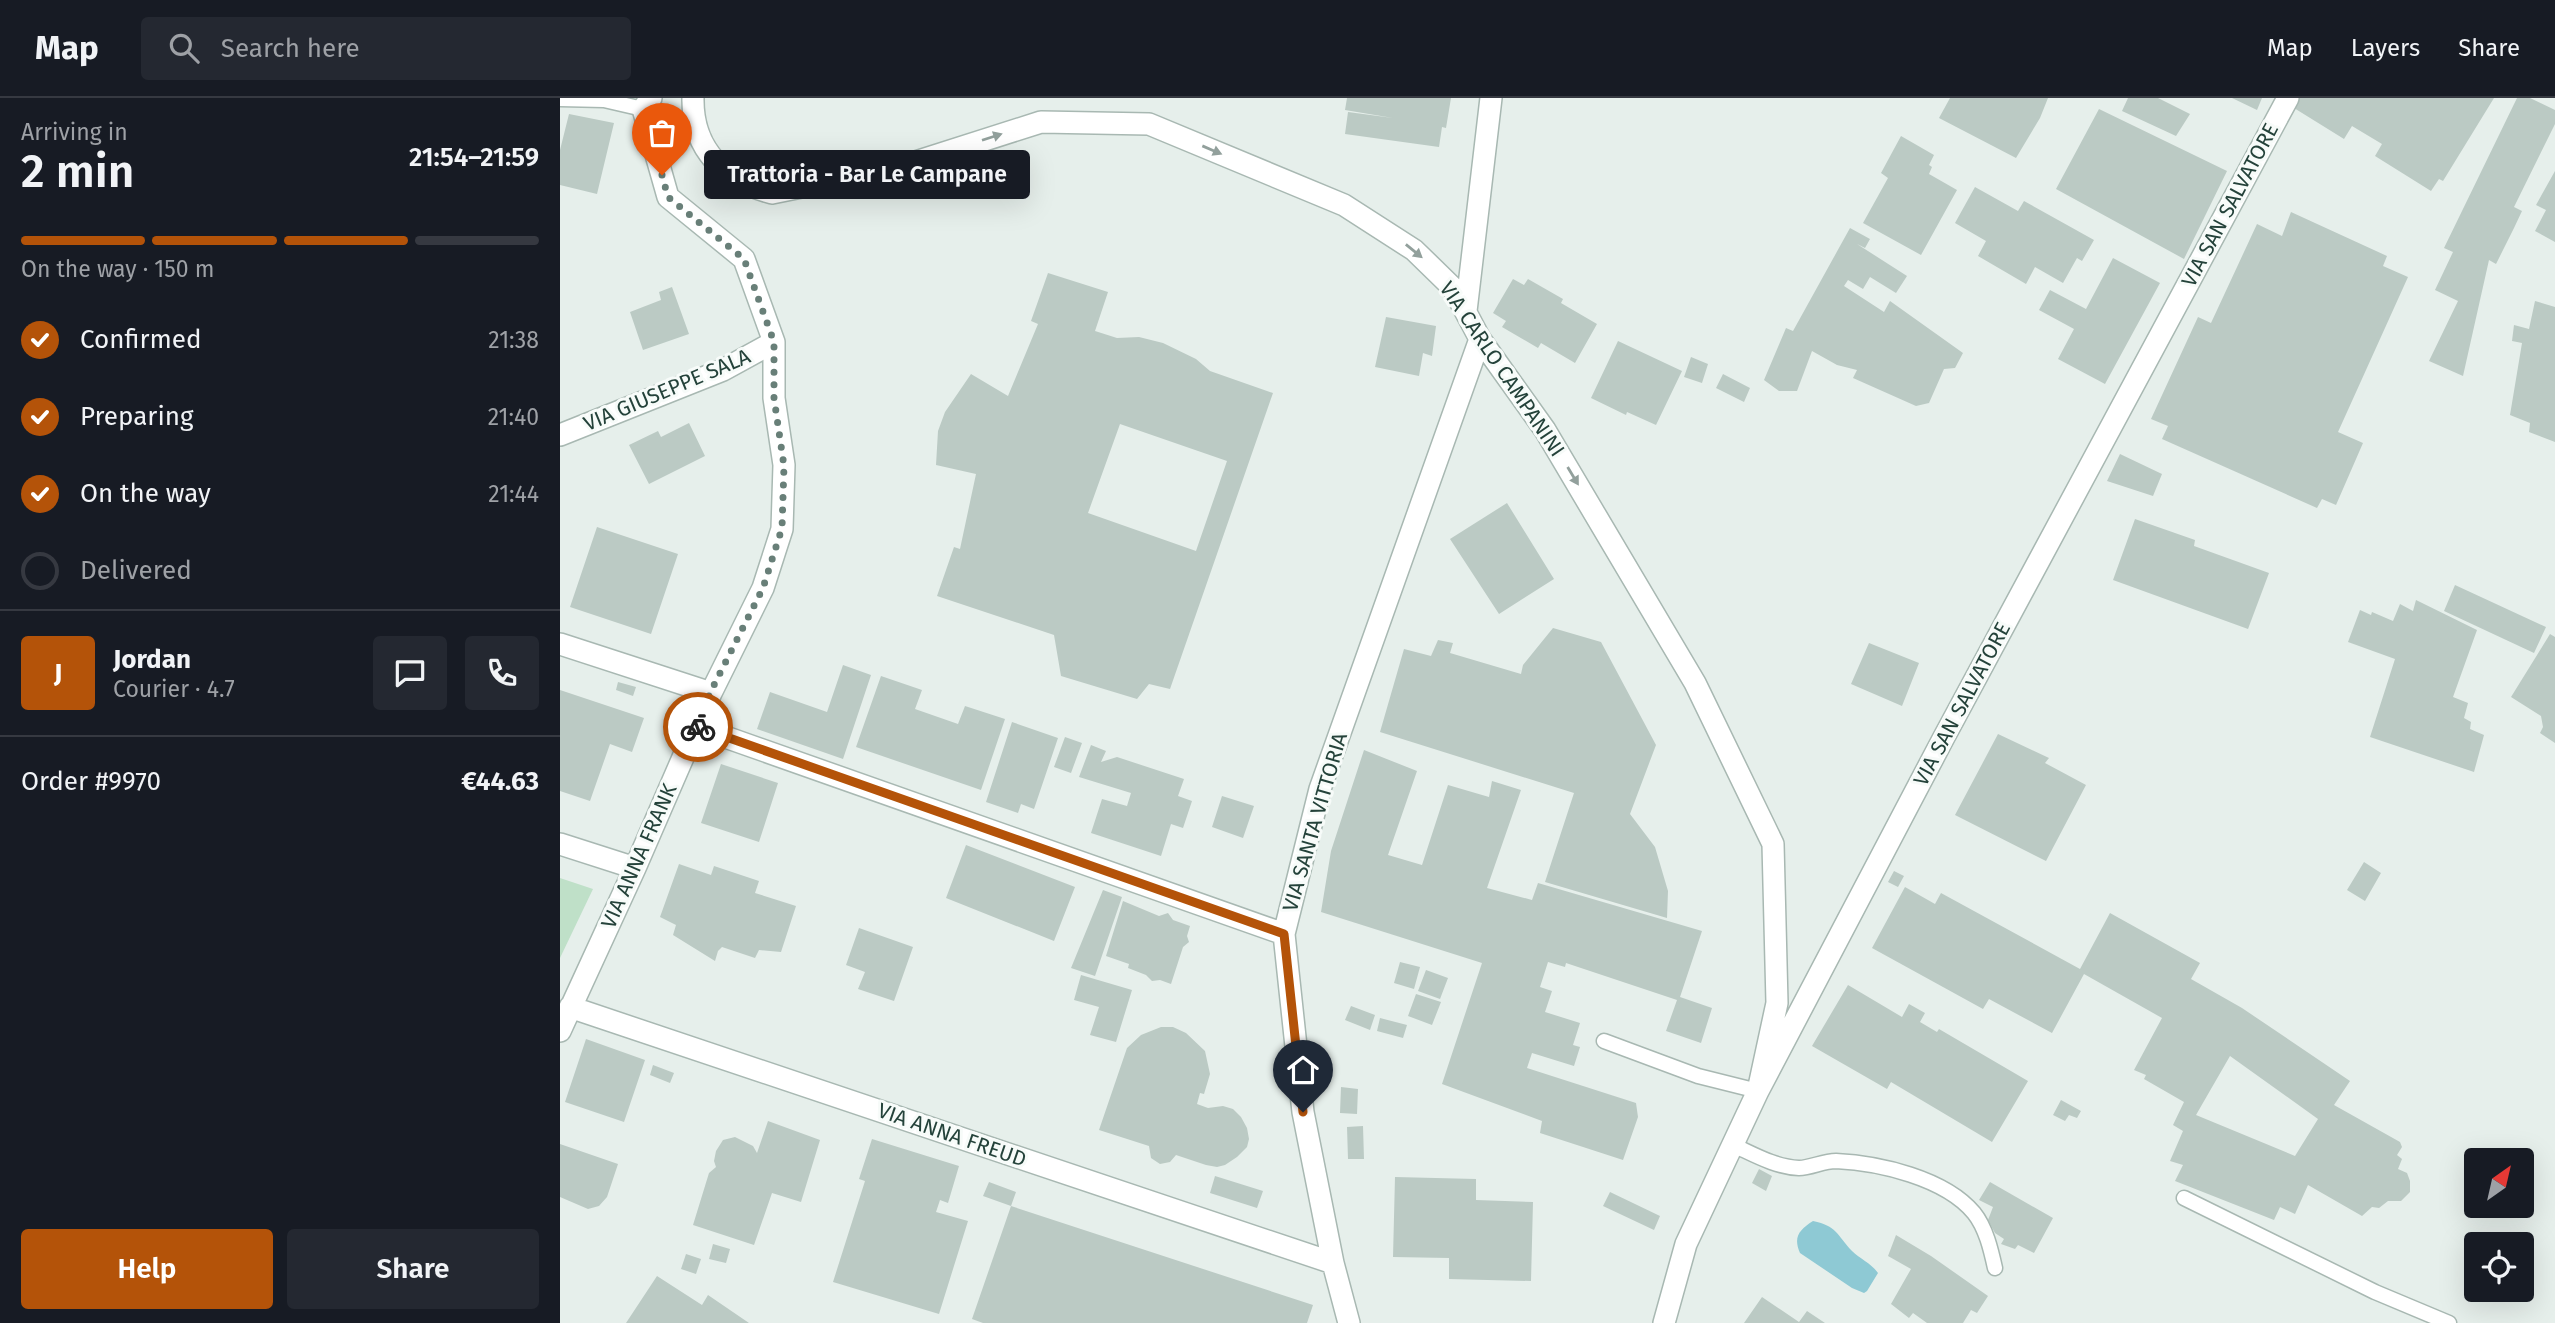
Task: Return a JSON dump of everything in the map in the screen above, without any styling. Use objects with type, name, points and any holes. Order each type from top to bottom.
[{"type":"street","name":"VIA CARLO CAMPANINI","points":[[694,98],[697,129],[718,165],[734,178],[772,193],[900,166],[1041,122],[1149,124],[1344,205],[1414,250],[1453,288],[1480,339],[1545,430],[1695,683],[1773,844],[1777,1003],[1758,1091]]},
{"type":"street","points":[[1465,312],[1491,98]]},
{"type":"street","name":"VIA SAN SALVATORE","points":[[1664,1323],[1686,1244],[1758,1091],[1949,727],[2288,98]]},
{"type":"street","name":"VIA ANNA FRANK","points":[[560,1031],[635,868],[710,693],[763,588],[782,528],[784,466],[774,398],[774,342],[744,259],[668,197],[647,104]]},
{"type":"street","name":"VIA SANTA VITTORIA","points":[[1349,1323],[1333,1263],[1303,1112],[1284,934],[1320,789],[1480,339]]},
{"type":"street","name":"VIA GIUSEPPE SALA","points":[[560,435],[723,370],[774,342]]},
{"type":"street","points":[[560,644],[710,693]]},
{"type":"street","points":[[697,727],[1284,934]]},
{"type":"street","points":[[560,844],[635,868]]},
{"type":"street","name":"VIA ANNA FREUD","points":[[570,1007],[1333,1263]]},
{"type":"lane","points":[[560,99],[647,104]]},
{"type":"lane","points":[[1604,1041],[1698,1076],[1758,1091]]},
{"type":"lane","points":[[1733,1145],[1772,1163],[1799,1168],[1833,1161],[1878,1166],[1919,1178],[1954,1195],[1975,1214],[1990,1247],[1995,1268]]},
{"type":"lane","points":[[2184,1198],[2375,1292],[2449,1323]]},
{"type":"green space","points":[[560,878],[593,889],[560,958]]},
{"type":"water","points":[[1813,1221],[1832,1228],[1852,1251],[1878,1273],[1867,1291],[1864,1293],[1852,1288],[1800,1253],[1797,1238]]},
{"type":"building","points":[[1347,98],[1451,98],[1446,128],[1442,127],[1439,147],[1345,134],[1348,112],[1393,118],[1345,110]]},
{"type":"building","points":[[1950,98],[2048,98],[2040,118],[2016,158],[1939,118]]},
{"type":"building","points":[[2128,98],[2158,98],[2190,114],[2176,136],[2122,111]]},
{"type":"building","points":[[2232,98],[2262,98],[2257,110]]},
{"type":"building","points":[[2300,98],[2494,98],[2443,181],[2439,179],[2431,191],[2375,156],[2382,144],[2352,126],[2344,139],[2294,108]]},
{"type":"building","points":[[2517,98],[2530,98],[2555,110],[2555,124],[2514,207],[2522,211],[2514,228],[2496,264],[2489,260],[2463,376],[2429,361],[2458,301],[2435,290],[2453,252],[2444,248]]},
{"type":"building","points":[[2099,109],[2227,171],[2184,259],[2056,189]]},
{"type":"building","points":[[569,114],[614,123],[597,194],[560,185],[560,150]]},
{"type":"building","points":[[1901,136],[1934,155],[1929,165],[1932,167],[1929,174],[1957,190],[1921,255],[1863,223],[1888,178],[1881,173]]},
{"type":"building","points":[[2555,171],[2555,242],[2535,231],[2546,210],[2536,205]]},
{"type":"building","points":[[1975,187],[2018,211],[2024,201],[2094,240],[2082,261],[2077,258],[2063,283],[2035,267],[2026,284],[1978,256],[1986,241],[1955,223]]},
{"type":"building","points":[[2291,212],[2387,256],[2383,266],[2408,277],[2338,432],[2363,443],[2336,505],[2322,499],[2317,508],[2162,439],[2168,426],[2151,419],[2198,317],[2211,323],[2257,224],[2282,236]]},
{"type":"building","points":[[1850,228],[1870,239],[1865,248],[1857,244],[1907,276],[1896,293],[1870,277],[1863,289],[1848,280],[1844,286],[1884,312],[1890,301],[1963,353],[1955,368],[1944,369],[1929,403],[1916,406],[1853,378],[1857,370],[1837,365],[1812,351],[1797,391],[1779,391],[1764,380],[1786,328],[1793,331]]},
{"type":"building","points":[[2113,258],[2160,283],[2105,384],[2058,359],[2074,329],[2039,310],[2050,290],[2086,309]]},
{"type":"building","points":[[1048,273],[1108,292],[1095,331],[1117,338],[1139,337],[1163,343],[1196,359],[1210,371],[1273,393],[1170,689],[1149,684],[1137,699],[1061,676],[1054,635],[937,596],[954,547],[960,549],[976,474],[936,465],[938,431],[945,412],[971,374],[1008,396],[1038,324],[1031,321]],"holes":[[[1120,424],[1227,461],[1196,551],[1088,513]]]},
{"type":"building","points":[[1513,279],[1524,285],[1528,279],[1563,299],[1561,303],[1597,324],[1575,363],[1541,343],[1538,348],[1502,327],[1506,321],[1493,313]]},
{"type":"building","points":[[672,287],[689,334],[643,350],[630,312],[661,300],[659,292]]},
{"type":"building","points":[[2535,301],[2555,307],[2555,442],[2529,432],[2530,423],[2510,415],[2522,343],[2512,341],[2514,325],[2529,329]]},
{"type":"building","points":[[1386,317],[1436,326],[1432,356],[1423,353],[1419,376],[1375,367]]},
{"type":"building","points":[[1618,341],[1682,371],[1656,425],[1627,412],[1626,415],[1591,398]]},
{"type":"building","points":[[1691,357],[1708,364],[1702,383],[1684,377]]},
{"type":"building","points":[[1723,374],[1750,388],[1744,402],[1716,388]]},
{"type":"building","points":[[689,423],[705,456],[649,484],[629,445],[658,431],[661,437]]},
{"type":"building","points":[[2120,454],[2162,474],[2153,496],[2107,481]]},
{"type":"building","points":[[1507,503],[1554,579],[1499,614],[1450,539]]},
{"type":"building","points":[[2135,519],[2195,540],[2194,546],[2269,573],[2248,629],[2113,580]]},
{"type":"building","points":[[597,527],[678,554],[651,634],[570,607]]},
{"type":"building","points":[[2455,585],[2546,627],[2534,653],[2444,611]]},
{"type":"building","points":[[2416,600],[2477,630],[2453,697],[2468,703],[2464,718],[2471,722],[2470,729],[2484,735],[2474,772],[2370,737],[2395,659],[2348,642],[2360,610],[2393,621],[2400,604],[2413,611]]},
{"type":"building","points":[[1553,628],[1601,642],[1656,745],[1630,814],[1655,847],[1668,891],[1667,918],[1545,882],[1574,793],[1380,732],[1404,649],[1431,656],[1438,640],[1453,643],[1450,653],[1521,674],[1523,665]]},
{"type":"building","points":[[2550,634],[2555,637],[2555,743],[2540,733],[2543,727],[2541,716],[2511,697]]},
{"type":"building","points":[[1869,643],[1919,663],[1902,706],[1851,684]]},
{"type":"building","points":[[843,665],[871,675],[843,759],[757,729],[770,692],[827,712]]},
{"type":"building","points":[[881,676],[922,690],[915,709],[958,724],[965,706],[1005,719],[981,790],[856,747]]},
{"type":"building","points":[[618,682],[636,687],[633,696],[616,690]]},
{"type":"building","points":[[560,690],[644,718],[632,752],[610,744],[590,801],[560,791]]},
{"type":"building","points":[[1012,722],[1058,738],[1034,809],[1021,804],[1018,813],[986,802]]},
{"type":"building","points":[[1998,734],[2049,758],[2045,763],[2086,785],[2046,861],[1955,815]]},
{"type":"building","points":[[1065,737],[1082,743],[1071,773],[1054,767]]},
{"type":"building","points":[[1091,745],[1106,751],[1101,762],[1117,757],[1184,779],[1178,796],[1192,801],[1183,828],[1171,824],[1161,856],[1091,833],[1102,799],[1127,806],[1131,793],[1079,777]]},
{"type":"building","points":[[1364,750],[1417,771],[1388,855],[1422,865],[1448,785],[1489,797],[1492,781],[1521,790],[1487,888],[1532,900],[1538,883],[1702,931],[1680,997],[1712,1008],[1701,1043],[1666,1031],[1677,1000],[1566,963],[1565,967],[1548,962],[1540,987],[1552,991],[1545,1012],[1580,1023],[1573,1045],[1580,1047],[1574,1066],[1532,1053],[1527,1068],[1636,1103],[1638,1117],[1623,1160],[1540,1133],[1542,1121],[1442,1084],[1482,963],[1321,912],[1331,851]]},
{"type":"building","points":[[721,764],[778,783],[759,842],[701,823]]},
{"type":"building","points":[[1222,796],[1254,806],[1243,838],[1212,827]]},
{"type":"building","points":[[966,845],[1075,887],[1054,941],[946,898]]},
{"type":"building","points":[[2364,862],[2381,873],[2365,901],[2347,890]]},
{"type":"building","points":[[679,864],[711,875],[714,866],[759,881],[755,893],[796,906],[781,952],[759,950],[755,958],[722,947],[715,961],[673,935],[676,925],[660,917]]},
{"type":"building","points":[[1894,871],[1904,876],[1898,887],[1888,882]]},
{"type":"building","points":[[1905,887],[1935,904],[1941,893],[2080,969],[2110,913],[2200,963],[2191,979],[2242,1008],[2350,1081],[2334,1105],[2400,1142],[2402,1147],[2397,1155],[2402,1159],[2398,1169],[2407,1173],[2410,1192],[2401,1201],[2388,1201],[2379,1208],[2372,1207],[2362,1216],[2308,1185],[2295,1214],[2280,1207],[2274,1220],[2175,1181],[2183,1165],[2170,1161],[2183,1131],[2173,1125],[2184,1102],[2144,1079],[2146,1075],[2134,1070],[2162,1018],[2084,974],[2052,1033],[1989,999],[1983,1009],[1872,948]],"holes":[[[2230,1056],[2318,1119],[2295,1156],[2196,1115]]]},
{"type":"building","points":[[1103,890],[1122,897],[1095,976],[1071,968]]},
{"type":"building","points":[[1123,901],[1159,916],[1168,913],[1173,920],[1190,926],[1187,936],[1189,942],[1183,947],[1171,984],[1160,980],[1152,981],[1146,975],[1128,968],[1129,964],[1106,956]]},
{"type":"building","points":[[859,928],[913,947],[894,1001],[858,989],[865,972],[846,965]]},
{"type":"building","points":[[1400,962],[1420,967],[1414,989],[1394,983]]},
{"type":"building","points":[[1426,970],[1448,978],[1440,999],[1418,991]]},
{"type":"building","points":[[1081,975],[1132,990],[1116,1042],[1090,1035],[1099,1007],[1074,1000]]},
{"type":"building","points":[[1848,985],[1902,1017],[1909,1004],[1925,1013],[1920,1022],[1937,1032],[1939,1029],[2028,1081],[1992,1142],[1891,1082],[1887,1089],[1812,1046]]},
{"type":"building","points":[[1416,994],[1441,1002],[1432,1025],[1408,1016]]},
{"type":"building","points":[[1351,1006],[1375,1015],[1370,1030],[1345,1020]]},
{"type":"building","points":[[1380,1018],[1407,1025],[1403,1038],[1377,1031]]},
{"type":"building","points":[[1161,1027],[1173,1027],[1186,1033],[1205,1051],[1210,1074],[1204,1094],[1200,1093],[1197,1104],[1208,1108],[1223,1106],[1233,1109],[1247,1128],[1247,1147],[1225,1165],[1206,1165],[1176,1155],[1170,1162],[1160,1164],[1151,1158],[1149,1146],[1099,1130],[1127,1048],[1141,1035]]},
{"type":"building","points":[[586,1039],[645,1060],[624,1122],[565,1102]]},
{"type":"building","points":[[653,1065],[674,1073],[670,1083],[650,1075]]},
{"type":"building","points":[[1341,1087],[1358,1089],[1357,1114],[1340,1113]]},
{"type":"building","points":[[2061,1100],[2081,1111],[2077,1118],[2069,1115],[2065,1121],[2053,1115]]},
{"type":"building","points":[[768,1121],[820,1140],[801,1202],[772,1193],[754,1245],[693,1225],[709,1173],[716,1167],[716,1151],[723,1140],[735,1137],[753,1146],[757,1153]]},
{"type":"building","points":[[1363,1126],[1364,1159],[1348,1159],[1347,1127]]},
{"type":"building","points":[[872,1139],[959,1166],[948,1203],[940,1200],[936,1212],[968,1221],[939,1314],[833,1282],[865,1181],[859,1179]]},
{"type":"building","points":[[560,1144],[618,1164],[607,1197],[599,1206],[588,1209],[560,1197]]},
{"type":"building","points":[[1759,1169],[1772,1176],[1766,1191],[1752,1183]]},
{"type":"building","points":[[1215,1176],[1263,1191],[1257,1208],[1210,1193]]},
{"type":"building","points":[[1395,1177],[1476,1179],[1476,1200],[1533,1202],[1531,1281],[1449,1279],[1449,1258],[1393,1257]]},
{"type":"building","points":[[989,1182],[1016,1192],[1011,1206],[983,1196]]},
{"type":"building","points":[[1990,1182],[2053,1218],[2034,1253],[2018,1245],[2015,1249],[2001,1244],[2004,1239],[1995,1233],[1988,1220],[1993,1207],[1979,1200]]},
{"type":"building","points":[[1610,1192],[1660,1216],[1654,1230],[1603,1206]]},
{"type":"building","points":[[1011,1206],[1313,1305],[1307,1323],[983,1323],[972,1319]]},
{"type":"building","points":[[1896,1235],[1988,1296],[1977,1313],[1971,1310],[1963,1323],[1927,1323],[1913,1313],[1909,1318],[1891,1304],[1911,1269],[1888,1256]]},
{"type":"building","points":[[713,1244],[730,1249],[726,1263],[709,1259]]},
{"type":"building","points":[[686,1254],[701,1259],[696,1274],[681,1269]]},
{"type":"building","points":[[657,1276],[702,1305],[708,1295],[749,1323],[626,1323]]},
{"type":"building","points":[[1762,1297],[1799,1322],[1807,1311],[1825,1323],[1744,1323]]},
{"type":"way so far","points":[[662,175],[668,197],[744,259],[774,342],[774,398],[784,466],[782,528],[763,588],[710,693],[698,727]]},
{"type":"place","name":"Trattoria - Bar Le Campane","points":[[662,175]]},
{"type":"route","points":[[698,727],[1284,934],[1303,1112]]}]
